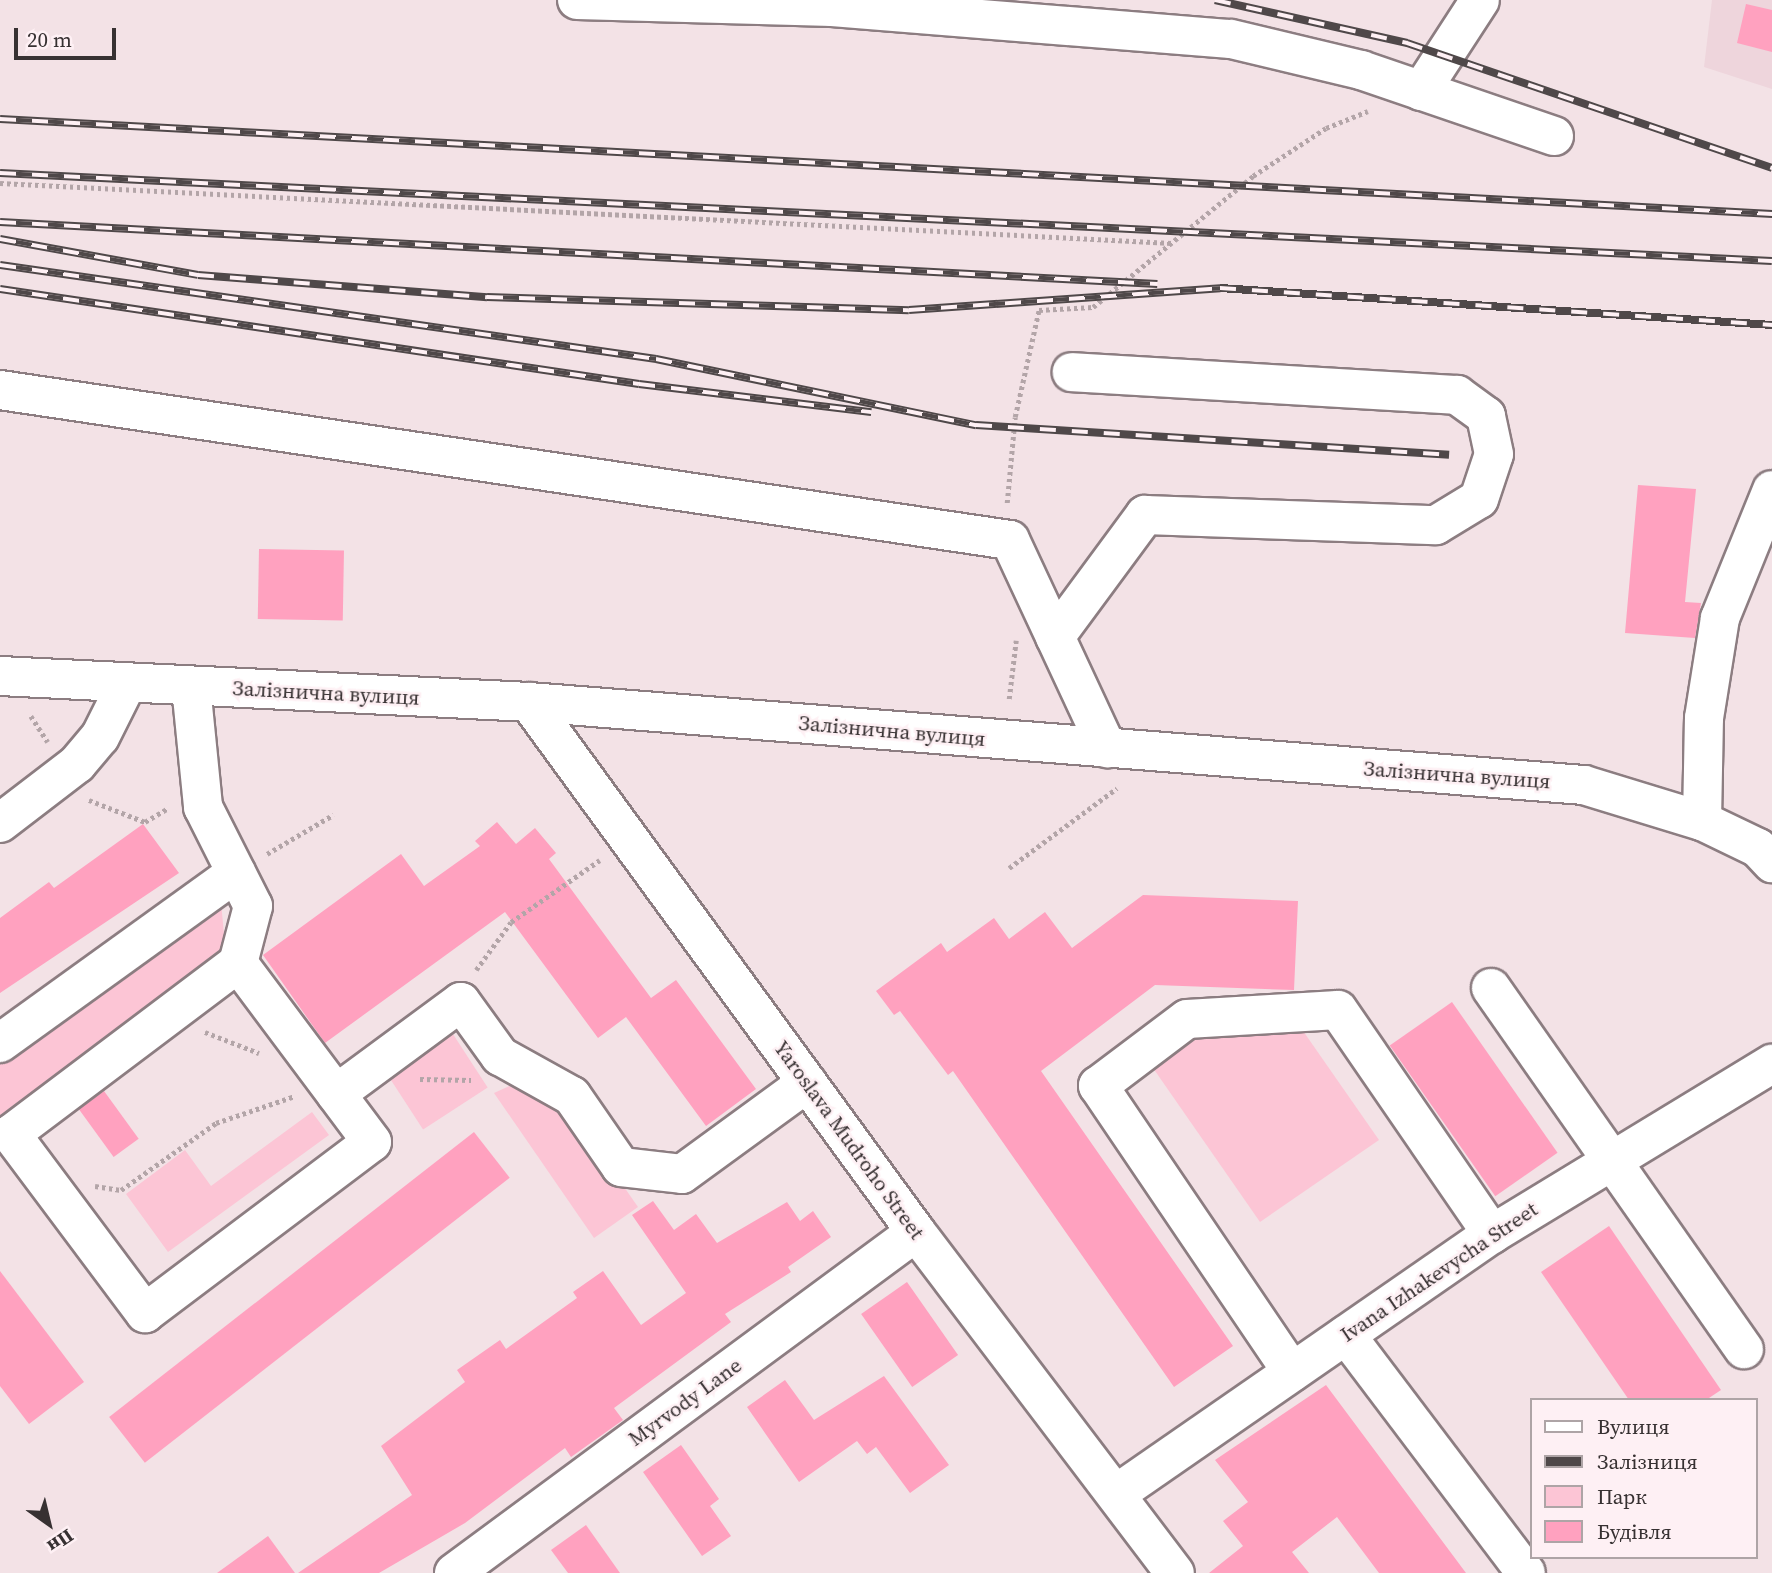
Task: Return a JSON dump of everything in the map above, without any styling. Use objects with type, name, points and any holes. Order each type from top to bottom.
[{"type":"street","points":[[577,0],[832,7],[1231,39],[1361,70],[1555,136]]},
{"type":"street","points":[[1422,91],[1480,0]]},
{"type":"street","points":[[1055,637],[1145,515],[1436,524],[1479,499],[1494,454],[1486,416],[1457,395],[1072,372]]},
{"type":"street","points":[[0,390],[1010,540],[1107,748]]},
{"type":"street","points":[[1702,821],[1704,718],[1720,618],[1772,490]]},
{"type":"street","name":"Залізнична вулиця","points":[[0,676],[529,702],[1584,785],[1702,821],[1767,851]]},
{"type":"street","points":[[0,823],[77,764],[100,737],[127,683]]},
{"type":"street","points":[[191,686],[203,807],[253,906],[238,964],[6,1129],[145,1312],[372,1142],[238,964]]},
{"type":"street","name":"Yaroslava Mudroho Street","points":[[529,702],[916,1232],[1174,1573]]},
{"type":"street","points":[[0,1043],[236,873]]},
{"type":"street","points":[[1491,988],[1744,1349]]},
{"type":"street","points":[[336,1094],[461,1002],[500,1056],[572,1096],[621,1167],[682,1174],[807,1083]]},
{"type":"street","points":[[1292,1373],[1098,1086],[1187,1019],[1338,1010],[1492,1234]]},
{"type":"street","name":"Ivana Izhakevycha Street","points":[[1116,1494],[1492,1234],[1772,1064]]},
{"type":"street","name":"Myrvody Lane","points":[[454,1573],[916,1232]]},
{"type":"street","points":[[1346,1335],[1526,1573]]},
{"type":"path","points":[[0,183],[1171,243]]},
{"type":"path","points":[[1009,868],[1117,788]]},
{"type":"path","points":[[236,873],[333,815]]},
{"type":"path","points":[[476,970],[511,922],[610,854]]},
{"type":"shaded area","points":[[1712,0],[1772,0],[1772,89],[1704,67]]},
{"type":"green space","points":[[220,891],[226,956],[0,1119],[0,1048]]},
{"type":"green space","points":[[449,1028],[488,1088],[423,1129],[384,1070]]},
{"type":"green space","points":[[1301,1028],[1379,1140],[1260,1222],[1153,1068],[1198,1037]]},
{"type":"green space","points":[[514,1084],[560,1095],[638,1207],[594,1238],[494,1093]]},
{"type":"green space","points":[[312,1112],[329,1135],[168,1252],[126,1194],[185,1150],[211,1186]]},
{"type":"building","points":[[1746,4],[1772,10],[1772,52],[1737,43]]},
{"type":"building","points":[[1638,485],[1696,489],[1685,602],[1701,603],[1695,638],[1625,633]]},
{"type":"building","points":[[259,549],[344,550],[343,620],[258,619]]},
{"type":"building","points":[[497,822],[516,844],[535,828],[556,853],[549,859],[651,998],[676,980],[756,1089],[706,1126],[626,1017],[598,1038],[505,912],[325,1043],[263,955],[401,854],[424,886],[480,846],[475,841]]},
{"type":"building","points":[[143,824],[179,873],[0,993],[0,918],[49,882],[54,888]]},
{"type":"building","points":[[1143,895],[1298,901],[1294,990],[1155,985],[1041,1071],[1233,1346],[1174,1387],[953,1071],[948,1075],[900,1011],[894,1015],[876,991],[941,943],[947,952],[994,918],[1009,939],[1045,912],[1072,948]]},
{"type":"building","points":[[1452,1002],[1558,1153],[1495,1196],[1390,1046]]},
{"type":"building","points":[[104,1091],[139,1139],[114,1157],[79,1109]]},
{"type":"building","points":[[474,1132],[510,1178],[145,1463],[109,1417]]},
{"type":"building","points":[[653,1201],[674,1230],[696,1214],[717,1243],[787,1202],[800,1221],[813,1211],[831,1237],[788,1267],[791,1272],[725,1314],[731,1322],[614,1408],[623,1420],[571,1457],[565,1448],[465,1523],[379,1573],[298,1573],[412,1495],[381,1446],[465,1382],[457,1370],[500,1340],[506,1349],[577,1298],[573,1292],[603,1271],[641,1325],[686,1293],[632,1215]]},
{"type":"building","points":[[1609,1226],[1721,1390],[1709,1398],[1628,1398],[1541,1272]]},
{"type":"building","points":[[0,1271],[84,1382],[29,1424],[0,1386]]},
{"type":"building","points":[[907,1282],[958,1355],[912,1387],[861,1314]]},
{"type":"building","points":[[884,1376],[949,1465],[910,1493],[876,1447],[867,1454],[857,1441],[799,1482],[747,1407],[785,1380],[814,1420]]},
{"type":"building","points":[[1326,1385],[1466,1573],[1379,1573],[1337,1517],[1292,1552],[1309,1573],[1209,1573],[1243,1546],[1223,1521],[1248,1502],[1215,1460]]},
{"type":"building","points":[[681,1445],[719,1499],[710,1506],[731,1536],[702,1556],[643,1472]]},
{"type":"building","points":[[586,1525],[620,1573],[568,1573],[551,1550]]},
{"type":"building","points":[[268,1536],[295,1573],[217,1573]]},
{"type":"railway","points":[[1215,0],[1407,43],[1772,168]]},
{"type":"railway","points":[[0,119],[1772,214]]},
{"type":"railway","points":[[0,173],[1772,261]]},
{"type":"railway","points":[[0,222],[1157,284]]},
{"type":"railway","points":[[0,239],[198,275],[487,297],[909,310],[1220,288],[1772,325]]},
{"type":"railway","points":[[0,265],[656,359],[976,425],[1449,455]]},
{"type":"railway","points":[[0,289],[639,384],[871,412]]}]
